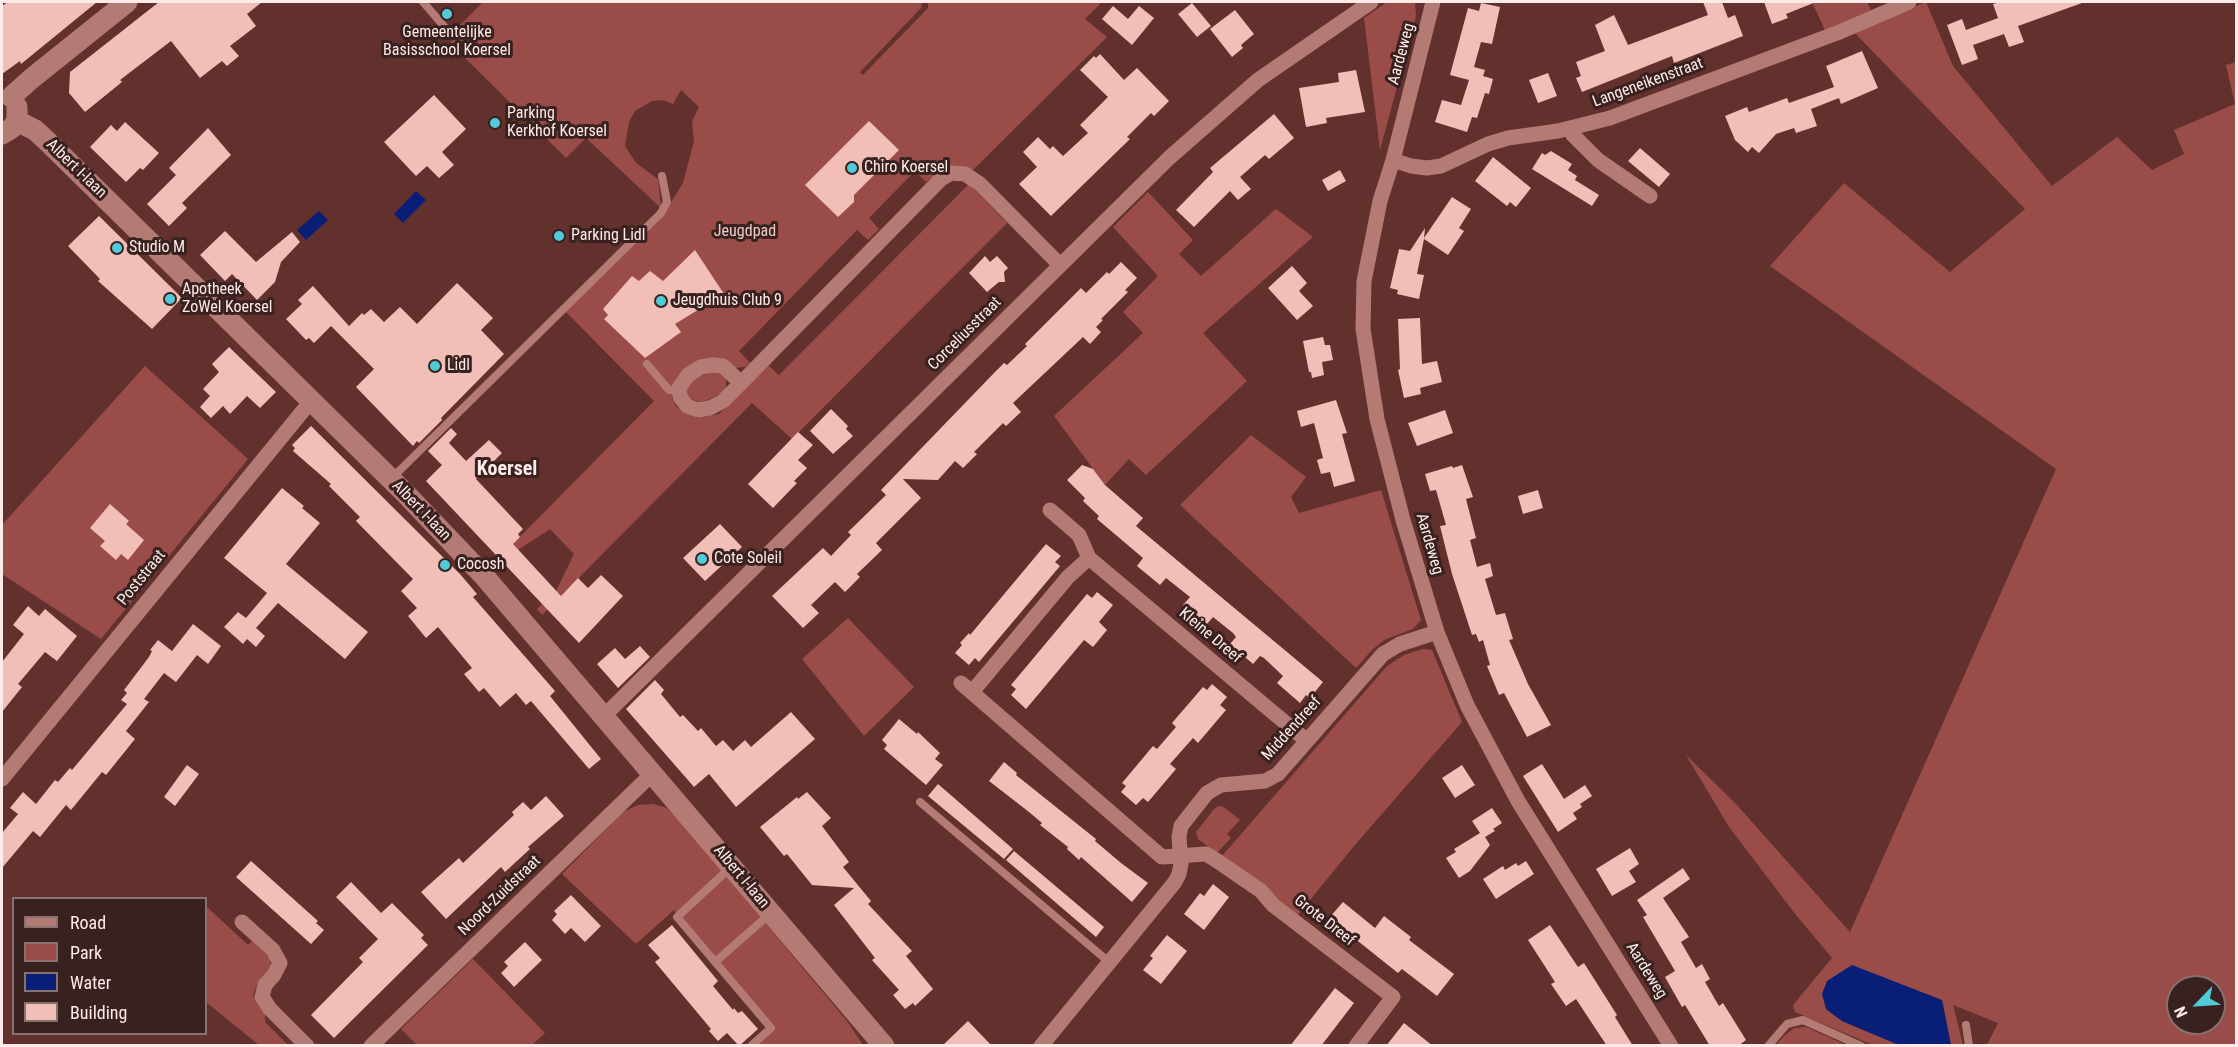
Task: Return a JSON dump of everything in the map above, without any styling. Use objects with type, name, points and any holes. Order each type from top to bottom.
[{"type":"street","points":[[9,127],[17,105],[6,94],[31,79],[127,2]]},
{"type":"street","name":"Corceliusstraat","points":[[604,716],[1169,158],[1258,80],[1371,2]]},
{"type":"street","name":"Aardeweg","points":[[1433,2],[1393,160],[1380,201],[1364,281],[1363,329],[1377,419],[1403,520],[1437,632],[1467,705],[1518,801],[1671,1046]]},
{"type":"street","name":"Langeneikenstraat","points":[[1393,160],[1411,166],[1427,168],[1441,166],[1488,144],[1508,138],[1570,128],[1610,118],[1837,33],[1909,2]]},
{"type":"street","name":"Albert I-laan","points":[[9,127],[43,137],[391,480],[499,591],[884,1046]]},
{"type":"street","points":[[1570,128],[1573,135],[1598,160],[1650,196]]},
{"type":"street","points":[[741,383],[723,366],[701,367],[688,375],[679,390],[680,397],[687,406],[698,410],[710,408],[723,401],[741,383],[941,179],[951,173],[965,174],[980,184],[1060,266]]},
{"type":"street","name":"Poststraat","points":[[2,779],[311,401]]},
{"type":"street","name":"Kleine Dreef","points":[[1050,510],[1079,536],[1089,558],[1307,741]]},
{"type":"street","points":[[1089,558],[1068,577],[967,687],[1162,856],[1181,856]]},
{"type":"street","name":"Middendreef","points":[[1041,1046],[1175,882],[1181,868],[1179,837],[1181,826],[1211,790],[1221,786],[1265,781],[1278,774],[1383,654],[1400,644],[1437,632]]},
{"type":"street","name":"Noord-Zuidstraat","points":[[371,1046],[653,773]]},
{"type":"street","name":"Grote Dreef","points":[[1181,856],[1206,854],[1220,862],[1261,891],[1274,905],[1393,997],[1356,1046]]},
{"type":"street","points":[[242,922],[273,950],[280,963],[274,975],[265,985],[262,997],[270,1009],[306,1046]]},
{"type":"lane","points":[[423,2],[448,31],[444,35]]},
{"type":"lane","points":[[391,480],[661,213],[667,202],[662,176]]},
{"type":"lane","points":[[647,364],[669,390],[679,390]]},
{"type":"lane","points":[[920,802],[1109,962]]},
{"type":"lane","points":[[731,866],[677,917],[771,1028],[752,1045]]},
{"type":"lane","points":[[715,962],[771,913]]},
{"type":"lane","points":[[1768,1046],[1787,1024],[1803,1020],[1862,1046]]},
{"type":"lane","points":[[1966,1025],[1969,1046]]},
{"type":"green space","name":"Jeugdpad","points":[[483,2],[922,2],[921,8],[860,72],[863,75],[928,8],[928,2],[1102,2],[1085,19],[1107,37],[973,170],[941,171],[926,182],[915,171],[869,218],[879,229],[868,240],[857,230],[739,351],[750,363],[745,367],[735,368],[700,360],[688,367],[675,383],[672,399],[676,406],[697,418],[719,414],[768,365],[779,375],[969,184],[1007,223],[792,439],[752,403],[542,615],[537,609],[556,591],[574,554],[550,529],[518,550],[499,567],[495,562],[654,401],[565,311],[665,212],[683,183],[694,141],[692,122],[699,107],[681,90],[673,104],[662,100],[652,101],[635,111],[629,122],[625,146],[636,163],[658,179],[661,208],[586,138],[566,158],[450,43],[463,30],[459,26]]},
{"type":"green space","points":[[1387,2],[1415,2],[1416,16],[1380,150],[1364,18]]},
{"type":"green space","points":[[1812,2],[1867,2],[1871,10],[1825,30]]},
{"type":"green space","points":[[1926,2],[1953,66],[2052,186],[2117,137],[2152,170],[2184,154],[2174,130],[2235,104],[2226,65],[2236,62],[2236,1045],[1987,1045],[1998,1023],[1953,1005],[1963,1045],[1951,1045],[1942,1000],[1826,1009],[1842,1021],[1899,1045],[1873,1045],[1795,1012],[1793,1005],[1832,958],[1729,827],[1686,755],[1736,804],[1850,932],[2056,469],[1770,266],[1844,183],[1950,272],[2025,209],[1854,32]]},
{"type":"green space","points":[[1148,192],[1193,240],[1179,254],[1201,276],[1276,209],[1313,237],[1203,333],[1247,381],[1146,475],[1129,459],[1105,485],[1054,416],[1143,333],[1123,312],[1158,276],[1113,227]]},
{"type":"green space","points":[[145,366],[248,459],[101,639],[2,574],[2,525]]},
{"type":"green space","points":[[710,372],[718,372],[726,377],[726,387],[721,393],[706,401],[699,402],[691,399],[686,393],[688,386],[693,380]]},
{"type":"green space","points":[[1251,435],[1306,477],[1291,497],[1299,513],[1381,490],[1421,620],[1413,629],[1384,640],[1356,668],[1180,505]]},
{"type":"green space","points":[[848,618],[914,687],[864,736],[802,659]]},
{"type":"green space","points":[[1422,649],[1432,650],[1462,722],[1354,846],[1297,916],[1222,856],[1387,666],[1404,655]]},
{"type":"green space","points":[[653,804],[667,808],[681,822],[847,1021],[863,1045],[758,1045],[774,1029],[674,910],[636,944],[562,874],[623,812],[638,805]]},
{"type":"green space","points":[[1219,806],[1224,807],[1240,820],[1227,834],[1231,838],[1217,853],[1198,839],[1196,832]]},
{"type":"green space","points":[[207,907],[248,945],[252,941],[270,958],[271,968],[257,985],[253,995],[265,1013],[265,1022],[288,1045],[259,1045],[207,1003]]},
{"type":"green space","points":[[473,959],[545,1033],[532,1045],[417,1045],[401,1029]]},
{"type":"green space","points":[[1806,1027],[1846,1045],[1776,1045],[1794,1028]]},
{"type":"water","points":[[416,191],[426,200],[403,223],[394,214]]},
{"type":"water","points":[[319,211],[328,220],[306,240],[297,230]]},
{"type":"water","points":[[1852,965],[1942,1000],[1951,1045],[1899,1045],[1842,1021],[1826,1009],[1822,994],[1827,981]]},
{"type":"building","points":[[8,2],[97,2],[21,64],[20,61],[2,74],[2,6]]},
{"type":"building","points":[[159,2],[262,2],[247,14],[256,26],[230,46],[239,56],[227,66],[222,61],[200,78],[171,41],[120,80],[122,82],[85,112],[69,93],[70,72]]},
{"type":"building","points":[[1703,2],[1722,2],[1728,18],[1735,15],[1743,36],[1674,63],[1672,56],[1582,92],[1576,78],[1581,76],[1576,62],[1605,51],[1595,25],[1614,15],[1628,45],[1708,15]]},
{"type":"building","points":[[1764,2],[1816,2],[1786,14],[1788,18],[1772,24]]},
{"type":"building","points":[[2001,2],[2082,3],[2018,26],[2024,42],[2009,47],[2004,34],[1973,45],[1978,59],[1962,65],[1947,25],[1962,19],[1966,30],[1998,18],[1993,4]]},
{"type":"building","points":[[1192,3],[1211,26],[1197,37],[1178,14]]},
{"type":"building","points":[[1481,3],[1500,7],[1492,44],[1481,42],[1474,67],[1485,70],[1483,76],[1493,79],[1489,94],[1485,93],[1477,118],[1472,117],[1467,132],[1435,122],[1442,100],[1461,105],[1469,80],[1450,75],[1468,8],[1479,11]]},
{"type":"building","points":[[1113,6],[1128,19],[1139,6],[1154,18],[1132,45],[1102,19]]},
{"type":"building","points":[[1235,10],[1254,34],[1232,57],[1210,29]]},
{"type":"building","points":[[1862,51],[1878,88],[1841,104],[1839,98],[1811,109],[1817,126],[1796,133],[1794,128],[1776,134],[1759,153],[1752,147],[1748,152],[1735,140],[1725,116],[1747,107],[1749,112],[1787,98],[1789,103],[1834,87],[1826,66]]},
{"type":"building","points":[[1100,54],[1124,80],[1137,68],[1169,101],[1154,116],[1151,113],[1127,137],[1130,139],[1051,216],[1019,184],[1037,167],[1023,152],[1038,137],[1050,149],[1053,146],[1063,156],[1088,133],[1080,125],[1108,97],[1080,70],[1094,56],[1096,58]]},
{"type":"building","points":[[1356,70],[1365,112],[1326,118],[1327,123],[1306,127],[1299,88],[1339,82],[1338,73]]},
{"type":"building","points":[[1548,73],[1557,96],[1538,103],[1529,80]]},
{"type":"building","points":[[434,95],[466,129],[442,152],[454,165],[439,178],[427,166],[416,176],[384,142]]},
{"type":"building","points":[[1274,114],[1294,138],[1269,159],[1265,155],[1240,177],[1251,189],[1238,200],[1230,191],[1194,227],[1176,210],[1213,172],[1210,168]]},
{"type":"building","name":"Chiro Koersel","points":[[869,121],[899,150],[854,195],[854,202],[838,217],[805,185]]},
{"type":"building","points":[[125,122],[159,153],[143,170],[140,168],[126,182],[90,147],[111,125],[117,131]]},
{"type":"building","points":[[208,128],[231,155],[182,203],[187,208],[169,226],[147,204],[176,175],[169,168]]},
{"type":"building","points":[[1640,148],[1670,174],[1659,187],[1628,161]]},
{"type":"building","points":[[1551,151],[1572,164],[1568,170],[1577,176],[1575,180],[1599,195],[1592,206],[1532,169],[1542,153],[1545,155]]},
{"type":"building","points":[[1493,157],[1531,188],[1516,207],[1510,202],[1507,206],[1475,181]]},
{"type":"building","points":[[1340,170],[1346,181],[1328,191],[1322,180]]},
{"type":"building","points":[[1452,197],[1471,209],[1459,228],[1464,231],[1448,255],[1424,239],[1417,274],[1424,275],[1419,299],[1397,294],[1398,290],[1390,288],[1399,249],[1410,251],[1425,228],[1424,238]]},
{"type":"building","points":[[99,216],[182,298],[152,329],[98,281],[100,279],[68,246]]},
{"type":"building","points":[[225,231],[256,262],[292,232],[300,242],[281,262],[275,282],[257,300],[232,274],[225,281],[200,255]]},
{"type":"building","name":"Jeugdhuis Club 9","points":[[695,250],[724,294],[675,324],[681,332],[645,358],[604,319],[608,315],[603,309],[632,276],[639,281],[650,271],[663,281]]},
{"type":"building","points":[[985,256],[990,262],[997,256],[1008,268],[1004,272],[1005,282],[999,282],[987,292],[969,273]]},
{"type":"building","points":[[1121,262],[1137,278],[1125,290],[1128,292],[1101,319],[1103,320],[1096,327],[1101,332],[1090,344],[1083,337],[1013,403],[1021,412],[1006,426],[1003,423],[974,452],[977,454],[963,468],[955,461],[938,480],[903,479],[921,498],[876,543],[882,550],[857,574],[860,577],[845,592],[835,582],[811,605],[819,613],[803,628],[772,596],[823,548],[831,556],[851,535],[848,532],[886,495],[881,490],[995,372],[1004,363],[1007,365],[1027,346],[1025,344],[1081,288],[1086,293]]},
{"type":"building","points":[[1292,266],[1307,283],[1299,291],[1313,306],[1297,320],[1268,288]]},
{"type":"building","name":"Lidl","points":[[457,283],[493,318],[481,330],[504,354],[441,418],[442,420],[413,446],[356,387],[374,369],[331,326],[314,343],[309,338],[306,340],[286,319],[302,304],[298,300],[313,286],[349,326],[362,313],[364,315],[371,309],[384,322],[400,307],[417,324]]},
{"type":"building","points":[[1420,318],[1422,364],[1437,361],[1442,382],[1420,388],[1421,394],[1404,398],[1398,370],[1400,369],[1398,319]]},
{"type":"building","points":[[1323,337],[1325,345],[1330,345],[1333,360],[1322,362],[1324,375],[1312,378],[1303,341]]},
{"type":"building","points":[[229,347],[276,392],[260,408],[247,396],[230,414],[223,406],[211,418],[200,407],[210,396],[203,389],[219,372],[212,364]]},
{"type":"building","points":[[1336,400],[1347,433],[1342,434],[1355,481],[1334,487],[1330,472],[1321,474],[1317,460],[1323,458],[1314,423],[1301,427],[1297,411]]},
{"type":"building","points":[[831,409],[848,426],[846,429],[853,436],[833,454],[810,431]]},
{"type":"building","points":[[1445,410],[1453,433],[1417,446],[1408,423]]},
{"type":"building","points":[[311,426],[460,574],[477,594],[473,597],[555,691],[550,696],[601,759],[589,769],[531,701],[526,705],[516,693],[500,707],[484,688],[479,692],[464,674],[472,668],[438,627],[426,638],[408,616],[417,608],[401,591],[413,579],[356,521],[360,517],[329,486],[331,484],[293,451],[295,448],[292,445]]},
{"type":"building","points":[[451,428],[457,434],[449,443],[466,461],[489,440],[502,453],[476,479],[523,529],[518,534],[520,537],[513,544],[561,596],[578,578],[588,588],[601,575],[623,596],[579,643],[426,481],[442,465],[428,451]]},
{"type":"building","points":[[798,432],[813,445],[798,460],[807,468],[794,481],[797,483],[773,508],[748,484]]},
{"type":"building","points":[[1082,465],[1093,469],[1105,485],[1143,518],[1136,526],[1323,682],[1310,698],[1306,695],[1300,703],[1277,683],[1283,676],[1264,658],[1260,656],[1253,664],[1230,644],[1236,637],[1233,633],[1213,617],[1207,624],[1183,605],[1190,597],[1166,578],[1160,585],[1137,566],[1143,558],[1097,519],[1099,516],[1083,501],[1085,498],[1067,480]]},
{"type":"building","points":[[1462,465],[1473,497],[1466,499],[1476,538],[1470,540],[1477,567],[1490,563],[1493,576],[1485,579],[1496,615],[1505,613],[1513,639],[1509,640],[1528,684],[1551,725],[1527,737],[1504,693],[1499,695],[1487,666],[1490,665],[1483,640],[1479,642],[1476,634],[1472,635],[1452,574],[1440,526],[1446,525],[1436,490],[1430,491],[1425,474]]},
{"type":"building","points":[[282,488],[320,523],[286,564],[368,632],[345,659],[278,603],[256,628],[265,636],[256,647],[247,639],[243,644],[224,627],[238,612],[246,618],[267,593],[224,558]]},
{"type":"building","points":[[1538,490],[1543,508],[1523,514],[1518,496]]},
{"type":"building","points":[[110,504],[129,521],[126,524],[144,540],[128,560],[121,554],[116,560],[100,546],[105,541],[90,528]]},
{"type":"building","points":[[720,524],[742,547],[705,581],[683,558]]},
{"type":"building","points":[[1046,544],[1061,556],[1055,562],[1060,566],[979,662],[975,658],[969,665],[955,653],[962,645],[960,643],[969,633],[970,635]]},
{"type":"building","points":[[1097,592],[1113,605],[1099,622],[1107,630],[1093,647],[1084,640],[1026,709],[1011,695],[1016,689],[1011,685],[1087,594],[1092,598]]},
{"type":"building","points":[[28,606],[39,616],[45,609],[77,636],[57,661],[45,652],[18,684],[22,687],[2,712],[2,662],[24,634],[13,625]]},
{"type":"building","points":[[193,624],[221,646],[208,664],[197,655],[176,682],[164,673],[144,699],[149,702],[126,731],[135,739],[106,775],[102,772],[71,810],[66,805],[40,837],[33,831],[2,868],[2,833],[18,814],[10,808],[23,792],[36,804],[55,780],[58,782],[70,768],[72,770],[127,704],[121,700],[127,693],[124,690],[149,657],[152,651],[150,650],[158,640],[172,651]]},
{"type":"building","points":[[640,646],[650,657],[618,688],[597,664],[615,648],[625,659]]},
{"type":"building","points":[[655,680],[664,690],[661,694],[680,717],[683,715],[698,731],[701,728],[716,746],[723,740],[733,751],[745,740],[751,747],[791,712],[815,739],[736,807],[709,774],[694,787],[626,709]]},
{"type":"building","points":[[1212,684],[1227,697],[1220,705],[1226,710],[1198,743],[1193,738],[1170,764],[1176,769],[1148,802],[1143,798],[1136,805],[1121,792],[1126,786],[1122,783],[1153,746],[1157,749],[1176,727],[1172,723],[1203,687],[1207,690]]},
{"type":"building","points":[[899,719],[917,734],[918,732],[940,753],[935,759],[943,765],[926,785],[884,749],[887,745],[882,740]]},
{"type":"building","points":[[1004,762],[1017,773],[1016,775],[1148,883],[1132,902],[1081,857],[1079,860],[1029,812],[989,781]]},
{"type":"building","points":[[1542,764],[1564,799],[1585,785],[1592,796],[1580,804],[1582,807],[1573,813],[1577,819],[1558,832],[1523,776]]},
{"type":"building","points":[[187,765],[199,774],[175,806],[164,797]]},
{"type":"building","points":[[1462,765],[1475,785],[1455,798],[1442,778]]},
{"type":"building","points":[[938,784],[1013,849],[1004,859],[928,796]]},
{"type":"building","points":[[807,792],[831,818],[822,826],[849,862],[843,867],[871,901],[868,904],[912,951],[906,956],[933,989],[915,1006],[913,1003],[905,1009],[893,995],[899,990],[872,960],[875,958],[834,905],[854,888],[812,885],[787,854],[784,856],[760,827],[797,797],[798,799]]},
{"type":"building","points":[[546,796],[564,816],[528,847],[530,849],[505,872],[501,867],[446,919],[421,892],[459,858],[463,863],[514,815],[512,812],[523,802],[531,810]]},
{"type":"building","points":[[1492,808],[1502,823],[1485,837],[1490,845],[1470,871],[1459,878],[1446,858],[1456,852],[1454,849],[1480,833],[1472,821]]},
{"type":"building","points":[[1630,848],[1639,864],[1629,871],[1636,882],[1612,896],[1596,869]]},
{"type":"building","points":[[1014,851],[1104,927],[1096,937],[1006,860]]},
{"type":"building","points":[[251,861],[318,921],[316,923],[324,930],[311,944],[236,877]]},
{"type":"building","points":[[1526,861],[1534,874],[1496,899],[1483,879],[1503,866],[1505,870],[1516,863],[1518,866]]},
{"type":"building","points":[[1683,868],[1690,879],[1663,898],[1689,937],[1681,942],[1696,968],[1702,964],[1710,979],[1705,982],[1719,1006],[1723,1003],[1746,1040],[1738,1046],[1710,1046],[1685,1005],[1682,1007],[1665,977],[1675,971],[1643,917],[1647,915],[1637,900]]},
{"type":"building","points":[[351,882],[381,913],[392,903],[424,935],[421,938],[428,945],[334,1038],[311,1015],[363,962],[359,958],[378,939],[336,897]]},
{"type":"building","points":[[1213,884],[1229,897],[1204,930],[1184,914],[1200,893],[1204,896]]},
{"type":"building","points":[[571,895],[601,926],[585,942],[571,928],[565,934],[552,920],[557,914],[554,911]]},
{"type":"building","points":[[1343,902],[1375,928],[1384,916],[1411,937],[1409,940],[1454,974],[1437,996],[1402,969],[1398,973],[1329,918]]},
{"type":"building","points":[[672,925],[718,981],[713,986],[733,1010],[734,1008],[738,1013],[742,1011],[758,1029],[739,1046],[727,1033],[718,1041],[709,1031],[711,1029],[655,962],[660,958],[648,945]]},
{"type":"building","points":[[1550,925],[1578,967],[1584,963],[1617,1015],[1615,1017],[1633,1046],[1607,1046],[1576,999],[1566,1006],[1551,984],[1555,982],[1528,940]]},
{"type":"building","points":[[1167,935],[1187,951],[1161,984],[1143,970],[1153,958],[1150,956]]},
{"type":"building","points":[[525,942],[542,960],[514,987],[501,973],[508,966],[504,962]]},
{"type":"building","points":[[1335,988],[1354,1003],[1321,1046],[1290,1046]]},
{"type":"building","points":[[968,1021],[992,1046],[942,1046]]},
{"type":"building","points":[[1404,1023],[1433,1046],[1386,1046]]},
{"type":"place","name":"Gemeentelijke Basisschool Koersel","points":[[447,14]]},
{"type":"place","name":"Parking Kerkhof Koersel","points":[[495,123]]},
{"type":"place","name":"Chiro Koersel","points":[[852,168]]},
{"type":"place","name":"Parking Lidl","points":[[559,236]]},
{"type":"place","name":"Studio M","points":[[117,248]]},
{"type":"place","name":"Apotheek ZoWel Koersel","points":[[170,299]]},
{"type":"place","name":"Jeugdhuis Club 9","points":[[661,301]]},
{"type":"place","name":"Lidl","points":[[435,366]]},
{"type":"place","name":"Cote Soleil","points":[[702,559]]},
{"type":"place","name":"Cocosh","points":[[445,565]]},
{"type":"district","name":"Koersel","points":[[507,470]]}]
